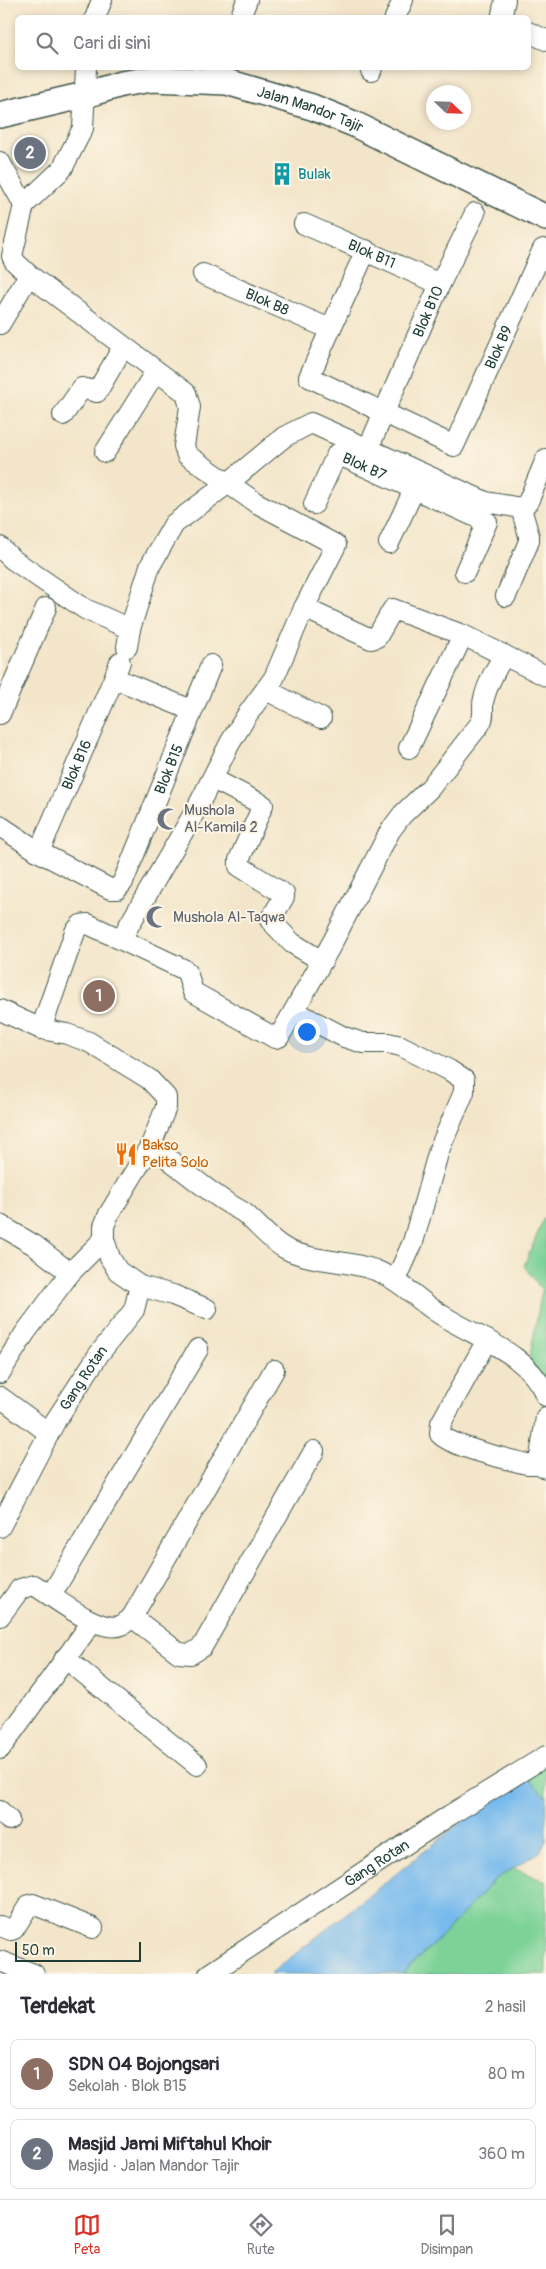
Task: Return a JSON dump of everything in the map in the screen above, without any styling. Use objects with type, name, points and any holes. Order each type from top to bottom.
[{"type":"street","points":[[96,15],[102,0]]},
{"type":"street","points":[[241,15],[247,0]]},
{"type":"street","points":[[396,15],[403,0]]},
{"type":"street","points":[[531,33],[546,40]]},
{"type":"street","points":[[86,70],[84,128],[62,169],[24,205],[12,256],[15,262],[29,275],[186,393],[190,408],[184,446],[187,455],[255,502],[336,545],[304,608],[274,678],[242,722],[212,779],[120,939]]},
{"type":"street","name":"Jalan Mandor Tajir","points":[[0,116],[121,84],[152,79],[216,74],[354,124],[546,218]]},
{"type":"street","points":[[0,162],[24,205]]},
{"type":"street","name":"Blok B10","points":[[368,449],[440,284],[475,213]]},
{"type":"street","name":"Blok B11","points":[[304,224],[440,284]]},
{"type":"street","name":"Blok B9","points":[[384,413],[454,446],[542,249]]},
{"type":"street","points":[[366,250],[309,377],[384,413]]},
{"type":"street","name":"Blok B8","points":[[203,274],[330,329]]},
{"type":"street","points":[[0,324],[29,275]]},
{"type":"street","points":[[62,415],[82,388],[97,392],[123,347]]},
{"type":"street","points":[[105,452],[156,370]]},
{"type":"street","name":"Blok B16","points":[[39,852],[123,654],[150,566],[174,524],[227,484],[284,437],[311,423],[368,449]]},
{"type":"street","points":[[368,449],[418,481],[486,502],[525,505]]},
{"type":"street","name":"Blok B7","points":[[314,504],[337,454],[418,481],[488,522],[465,572]]},
{"type":"street","points":[[506,596],[528,541],[525,505],[546,459]]},
{"type":"street","points":[[389,543],[418,481]]},
{"type":"street","points":[[0,548],[12,559],[85,609],[123,654],[191,710]]},
{"type":"street","points":[[0,714],[46,608]]},
{"type":"street","points":[[304,608],[371,639],[376,637],[393,610],[463,635],[546,676]]},
{"type":"street","points":[[409,748],[463,635]]},
{"type":"street","points":[[41,1029],[75,932],[81,925],[88,924],[183,969],[187,972],[193,992],[276,1038],[279,1037],[322,961],[390,830],[439,777],[480,724],[484,714],[483,699],[490,679],[504,655]]},
{"type":"street","name":"Blok B15","points":[[39,852],[110,889],[117,889],[123,882],[191,710],[211,665]]},
{"type":"street","points":[[266,690],[321,718]]},
{"type":"street","points":[[212,779],[263,805],[239,860],[239,866],[284,894],[270,920],[292,943],[322,961]]},
{"type":"street","points":[[0,826],[39,852]]},
{"type":"street","points":[[0,1010],[41,1029],[67,1034],[89,1042],[149,1079],[166,1097],[166,1107],[151,1145],[109,1214],[104,1226],[104,1239],[110,1258],[118,1271],[140,1286],[173,1295],[206,1309]]},
{"type":"street","points":[[294,1011],[344,1037],[363,1043],[388,1043],[401,1046],[449,1070],[464,1080],[464,1092],[439,1150],[413,1242],[396,1280]]},
{"type":"street","points":[[151,1145],[218,1197],[244,1213],[272,1240],[288,1250],[352,1263],[375,1270],[396,1280],[435,1311],[488,1340],[535,1375],[546,1396]]},
{"type":"street","points":[[0,1224],[34,1245],[70,1274]]},
{"type":"street","points":[[0,1372],[25,1333],[70,1274],[104,1239]]},
{"type":"street","name":"Gang Rotan","points":[[0,1527],[49,1432],[99,1354],[134,1310],[140,1286]]},
{"type":"street","points":[[488,1340],[441,1424],[440,1434],[445,1439],[456,1443],[527,1464],[543,1466],[546,1417]]},
{"type":"street","points":[[50,1595],[198,1348]]},
{"type":"street","points":[[0,1616],[20,1589],[34,1586],[92,1622],[109,1627],[122,1625],[132,1617],[274,1370]]},
{"type":"street","points":[[0,1397],[49,1432]]},
{"type":"street","points":[[132,1617],[179,1653],[191,1654],[202,1647],[314,1451]]},
{"type":"street","points":[[0,1749],[92,1622]]},
{"type":"street","points":[[65,1658],[197,1766]]},
{"type":"street","name":"Gang Rotan","points":[[209,1974],[450,1815],[546,1756]]},
{"type":"street","points":[[0,1926],[11,1930],[14,1929],[29,1905],[33,1904],[92,1928]]},
{"type":"street","points":[[0,1962],[34,1974]]},
{"type":"green space","points":[[544,1218],[546,1218],[546,1379],[529,1361],[542,1290],[524,1266]]},
{"type":"green space","points":[[546,1757],[546,1797],[523,1774]]},
{"type":"green space","points":[[513,1868],[546,1882],[546,1974],[402,1974],[446,1932],[494,1880]]},
{"type":"water","points":[[523,1773],[546,1797],[546,1841],[540,1852],[494,1880],[446,1932],[402,1974],[270,1974]]},
{"type":"place","name":"Masjid Jami Miftahul Khoir","points":[[30,153]]},
{"type":"place","name":"Bulak","points":[[282,174]]},
{"type":"place","name":"Mushola Al-Kamila 2","points":[[168,819]]},
{"type":"place","name":"Mushola Al-Taqwa","points":[[157,917]]},
{"type":"place","name":"SDN 04 Bojongsari","points":[[99,996]]},
{"type":"place","name":"Bakso Pelita Solo","points":[[126,1154]]}]
